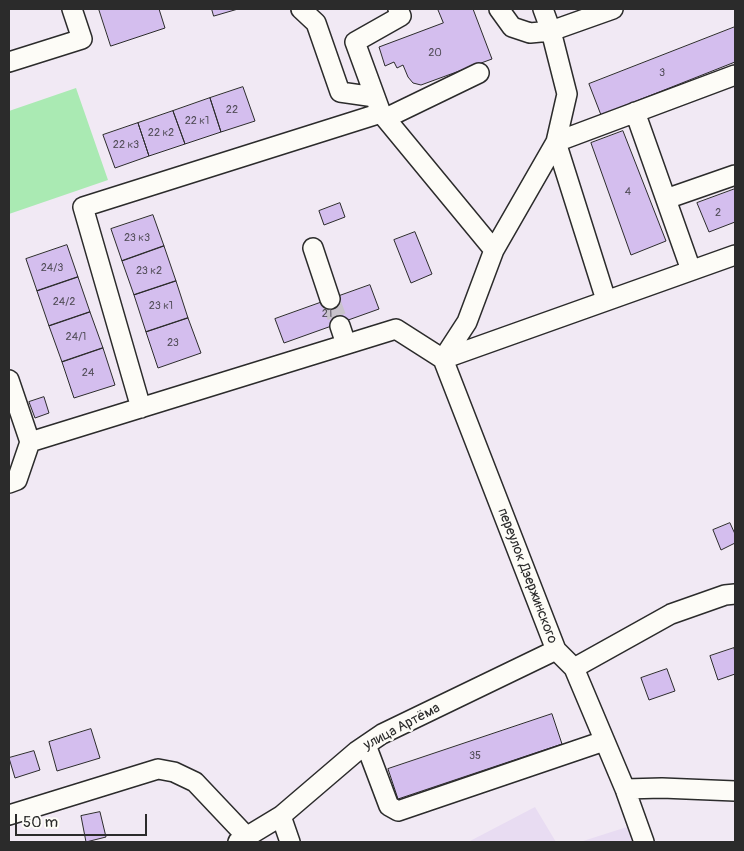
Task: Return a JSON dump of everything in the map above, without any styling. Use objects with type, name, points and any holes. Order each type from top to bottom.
[{"type":"street","points":[[9,62],[82,38],[72,9]]},
{"type":"street","points":[[301,9],[316,23],[340,92],[381,110]]},
{"type":"street","points":[[398,9],[401,16],[355,42],[381,110],[494,250]]},
{"type":"street","points":[[499,9],[512,28],[530,33],[551,31],[613,9]]},
{"type":"street","points":[[543,9],[551,31],[567,94],[581,133]]},
{"type":"street","points":[[141,408],[83,206],[381,110],[479,73]]},
{"type":"street","points":[[556,142],[735,75]]},
{"type":"street","points":[[443,359],[468,322],[494,250],[556,142],[567,94]]},
{"type":"street","points":[[636,112],[692,270]]},
{"type":"street","points":[[556,142],[606,300]]},
{"type":"street","points":[[666,199],[735,175]]},
{"type":"street","points":[[313,248],[330,298]]},
{"type":"street","points":[[443,359],[735,255]]},
{"type":"street","points":[[340,326],[346,344]]},
{"type":"street","points":[[30,442],[396,329],[443,359]]},
{"type":"street","name":"переулок Дзержинского","points":[[443,359],[556,650],[574,668],[625,789],[644,842]]},
{"type":"street","points":[[9,380],[30,442],[17,480],[9,483]]},
{"type":"street","points":[[574,668],[671,614],[725,595],[735,594]]},
{"type":"street","name":"улица Артёма","points":[[242,839],[282,816],[366,745],[382,734],[556,650]]},
{"type":"street","points":[[366,745],[389,806],[398,811],[604,741]]},
{"type":"street","points":[[9,815],[158,769],[174,772],[194,782],[242,839]]},
{"type":"street","points":[[625,789],[662,788],[735,791]]},
{"type":"street","points":[[282,816],[290,842]]},
{"type":"shaded area","points":[[535,807],[556,842],[470,841]]},
{"type":"shaded area","points":[[627,827],[634,842],[580,842]]},
{"type":"green space","points":[[76,88],[108,180],[9,214],[9,111]]},
{"type":"building","points":[[99,9],[159,9],[165,28],[111,46]]},
{"type":"building","points":[[212,9],[238,9],[214,16]]},
{"type":"building","points":[[438,9],[473,9],[492,59],[421,85],[413,83],[403,65],[397,68],[394,62],[385,66],[379,47],[443,23]]},
{"type":"building","points":[[735,27],[735,62],[601,115],[589,84]]},
{"type":"building","points":[[243,87],[255,121],[221,132],[210,98]]},
{"type":"building","points":[[210,98],[221,132],[185,144],[173,111]]},
{"type":"building","points":[[173,111],[185,144],[149,156],[138,123]]},
{"type":"building","points":[[138,123],[149,156],[115,168],[103,135]]},
{"type":"building","points":[[623,131],[666,241],[631,255],[591,143]]},
{"type":"building","points":[[735,189],[735,222],[709,232],[697,203]]},
{"type":"building","points":[[340,203],[345,217],[324,225],[319,211]]},
{"type":"building","points":[[153,215],[164,246],[122,261],[111,229]]},
{"type":"building","points":[[415,232],[432,274],[411,283],[394,240]]},
{"type":"building","points":[[67,245],[78,277],[37,291],[26,259]]},
{"type":"building","points":[[164,246],[176,281],[134,295],[122,261]]},
{"type":"building","points":[[78,277],[90,312],[49,326],[37,291]]},
{"type":"building","points":[[176,281],[188,318],[146,332],[134,295]]},
{"type":"building","points":[[370,285],[379,309],[284,343],[275,319]]},
{"type":"building","points":[[90,312],[103,348],[62,362],[49,326]]},
{"type":"building","points":[[188,318],[201,353],[158,368],[146,332]]},
{"type":"building","points":[[103,348],[115,385],[74,398],[62,362]]},
{"type":"building","points":[[44,397],[49,413],[35,418],[29,402]]},
{"type":"building","points":[[730,523],[735,534],[735,543],[721,550],[713,530]]},
{"type":"building","points":[[734,648],[735,674],[718,680],[710,656]]},
{"type":"building","points":[[667,669],[675,691],[649,700],[641,678]]},
{"type":"building","points":[[552,714],[562,744],[398,799],[388,769]]},
{"type":"building","points":[[91,729],[100,758],[57,771],[49,742]]},
{"type":"building","points":[[34,751],[40,770],[15,778],[9,758]]},
{"type":"building","points":[[100,812],[106,837],[86,842],[81,816]]},
{"type":"tunnel","points":[[330,299],[340,326]]}]
